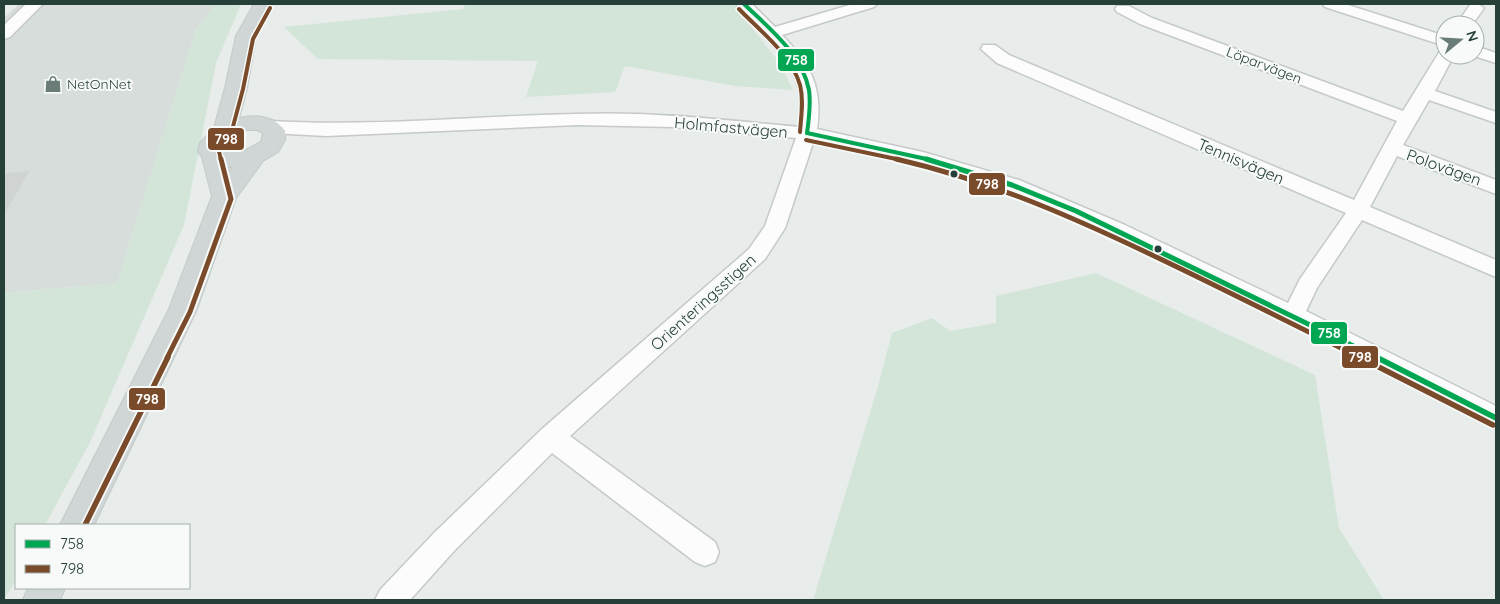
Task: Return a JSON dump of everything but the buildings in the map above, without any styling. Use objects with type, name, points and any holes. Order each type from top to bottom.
[{"type":"main road","points":[[224,131],[236,88],[246,36],[264,4]]},
{"type":"main road","points":[[236,88],[263,138]]},
{"type":"main road","points":[[224,196],[210,147],[212,141],[224,131],[241,124],[263,138]]},
{"type":"main road","points":[[213,156],[227,161],[263,138]]},
{"type":"main road","points":[[77,524],[183,308],[224,196],[263,138]]},
{"type":"street","points":[[4,34],[35,4]]},
{"type":"street","name":"Orienteringsstigen","points":[[390,600],[444,542],[551,437],[758,254],[775,228],[807,134],[810,113],[807,82],[791,54],[744,4]]},
{"type":"street","points":[[772,33],[868,4]]},
{"type":"street","points":[[1330,4],[1435,38]]},
{"type":"street","name":"Löparvägen","points":[[1123,8],[1146,21],[1407,119]]},
{"type":"street","points":[[1471,15],[1476,8]]},
{"type":"street","name":"Tennisvägen","points":[[988,49],[1003,59],[1358,212],[1496,269]]},
{"type":"street","points":[[1293,315],[1308,285],[1358,212],[1391,147],[1440,65]]},
{"type":"street","points":[[1425,93],[1496,118]]},
{"type":"street","name":"Holmfastvägen","points":[[263,138],[326,130],[577,119],[672,121],[807,134],[847,140],[923,158],[1012,185],[1118,230],[1293,315],[1496,418]]},
{"type":"street","name":"Polovägen","points":[[1391,147],[1496,186]]},
{"type":"street","points":[[551,437],[705,552]]},
{"type":"shaded area","points":[[19,4],[216,4],[196,29],[117,283],[4,293],[4,18]]},
{"type":"green space","points":[[216,4],[241,4],[216,63],[184,225],[90,442],[46,524],[15,524],[15,581],[4,600],[4,293],[117,283],[196,29]]},
{"type":"green space","points":[[466,4],[735,4],[779,62],[793,90],[735,86],[625,66],[615,92],[526,97],[538,61],[318,59],[284,27],[463,9]]},
{"type":"green space","points":[[1096,273],[1315,375],[1339,528],[1384,600],[813,600],[879,383],[892,333],[932,318],[950,331],[996,323],[996,296]]},
{"type":"transit line","name":"758","points":[[744,4],[789,50],[803,72],[807,83],[810,108],[807,133]]},
{"type":"transit line","name":"798","points":[[85,524],[190,312],[231,199],[218,147],[231,134],[243,89],[253,39],[270,8]]},
{"type":"transit line","name":"798","points":[[739,9],[774,44],[796,75],[802,97],[800,132]]},
{"type":"transit line","name":"758","points":[[807,133],[936,161],[987,176],[1055,202],[1260,299],[1496,418]]},
{"type":"transit line","name":"798","points":[[806,140],[935,168],[1032,200],[1218,287],[1493,425]]},
{"type":"place","name":"NetOnNet","points":[[53,84]]}]
